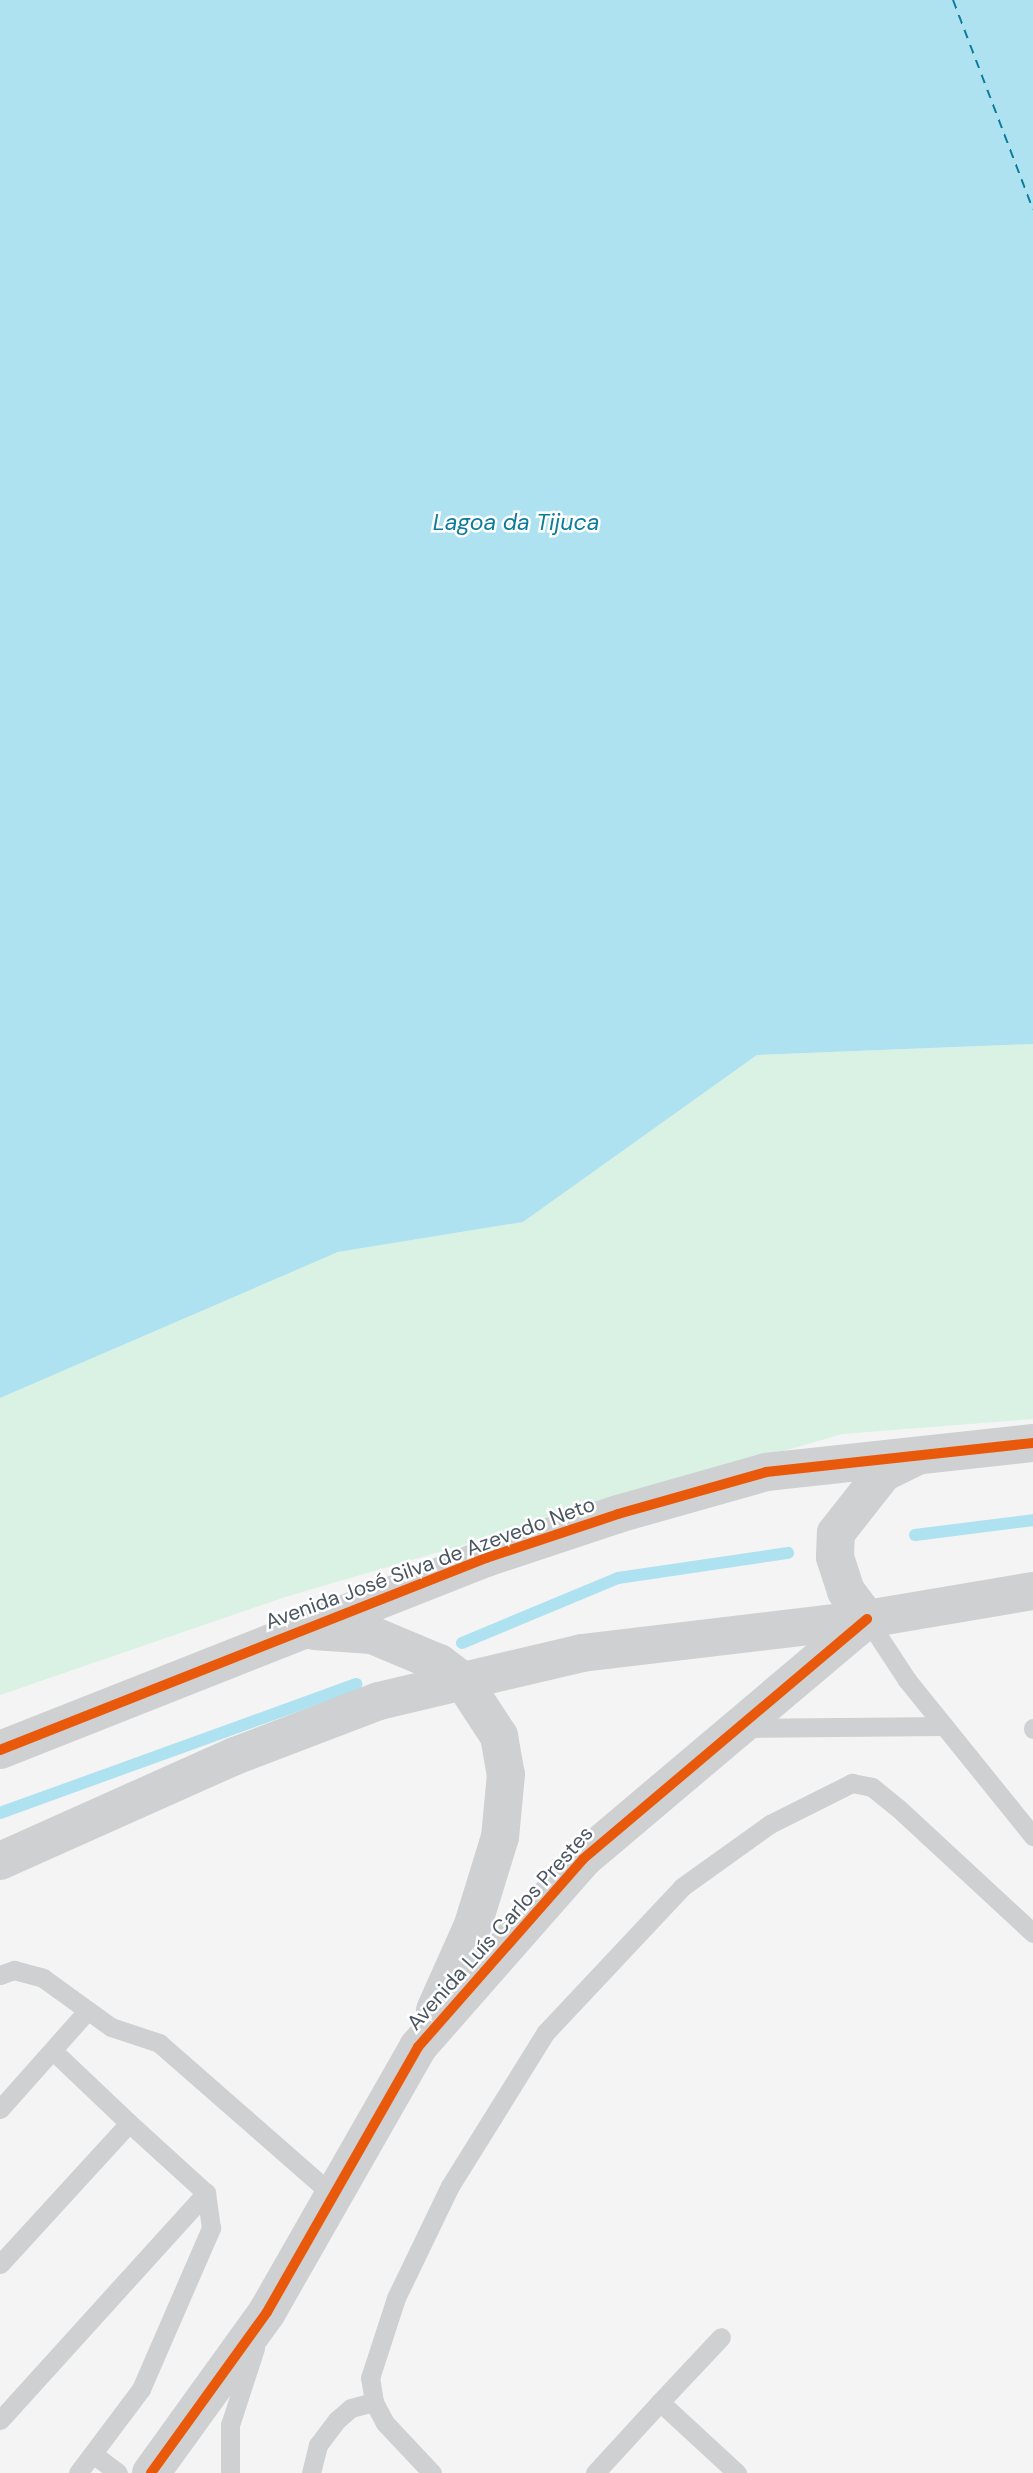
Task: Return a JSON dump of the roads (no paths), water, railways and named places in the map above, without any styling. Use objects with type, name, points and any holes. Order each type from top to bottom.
[{"type":"street","points":[[867,1619],[846,1591],[835,1557],[836,1533],[883,1473],[927,1451],[1033,1443]]},
{"type":"street","name":"Avenida José Silva de Azevedo Neto","points":[[0,1750],[303,1630],[618,1514],[766,1472],[927,1451]]},
{"type":"street","points":[[0,1861],[247,1751],[380,1701],[582,1653],[867,1619],[1033,1591]]},
{"type":"street","name":"Avenida Luís Carlos Prestes","points":[[151,2473],[267,2312],[335,2197],[418,2047],[583,1859],[867,1619]]},
{"type":"street","points":[[303,1630],[372,1635],[409,1646],[463,1681],[499,1736],[506,1774],[500,1837],[472,1926],[418,2047]]},
{"type":"lane","points":[[867,1619],[944,1726],[1033,1836]]},
{"type":"lane","points":[[738,1728],[814,1732],[944,1726]]},
{"type":"lane","points":[[432,2473],[385,2423],[374,2402],[370,2378],[396,2298],[450,2186],[546,2032],[682,1887],[770,1824],[852,1783],[873,1787],[1033,1933]]},
{"type":"lane","points":[[0,1975],[14,1970],[43,1978],[111,2028],[159,2043],[335,2197]]},
{"type":"lane","points":[[0,2109],[86,2012]]},
{"type":"lane","points":[[53,2051],[206,2193],[211,2228],[141,2389],[78,2473]]},
{"type":"lane","points":[[0,2264],[129,2123]]},
{"type":"lane","points":[[0,2420],[206,2193]]},
{"type":"lane","points":[[230,2473],[230,2425],[267,2312]]},
{"type":"lane","points":[[595,2473],[721,2337]]},
{"type":"lane","points":[[311,2473],[318,2445],[337,2420],[351,2408],[374,2402]]},
{"type":"lane","points":[[660,2402],[737,2473]]},
{"type":"lane","points":[[93,2454],[118,2473]]},
{"type":"water","name":"Lagoa da Tijuca","points":[[0,0],[1033,0],[1033,1044],[757,1055],[523,1222],[338,1252],[0,1398]]},
{"type":"waterway","points":[[915,1535],[1033,1520]]},
{"type":"waterway","points":[[462,1643],[618,1578],[788,1553]]},
{"type":"waterway","points":[[0,1813],[356,1684]]}]
